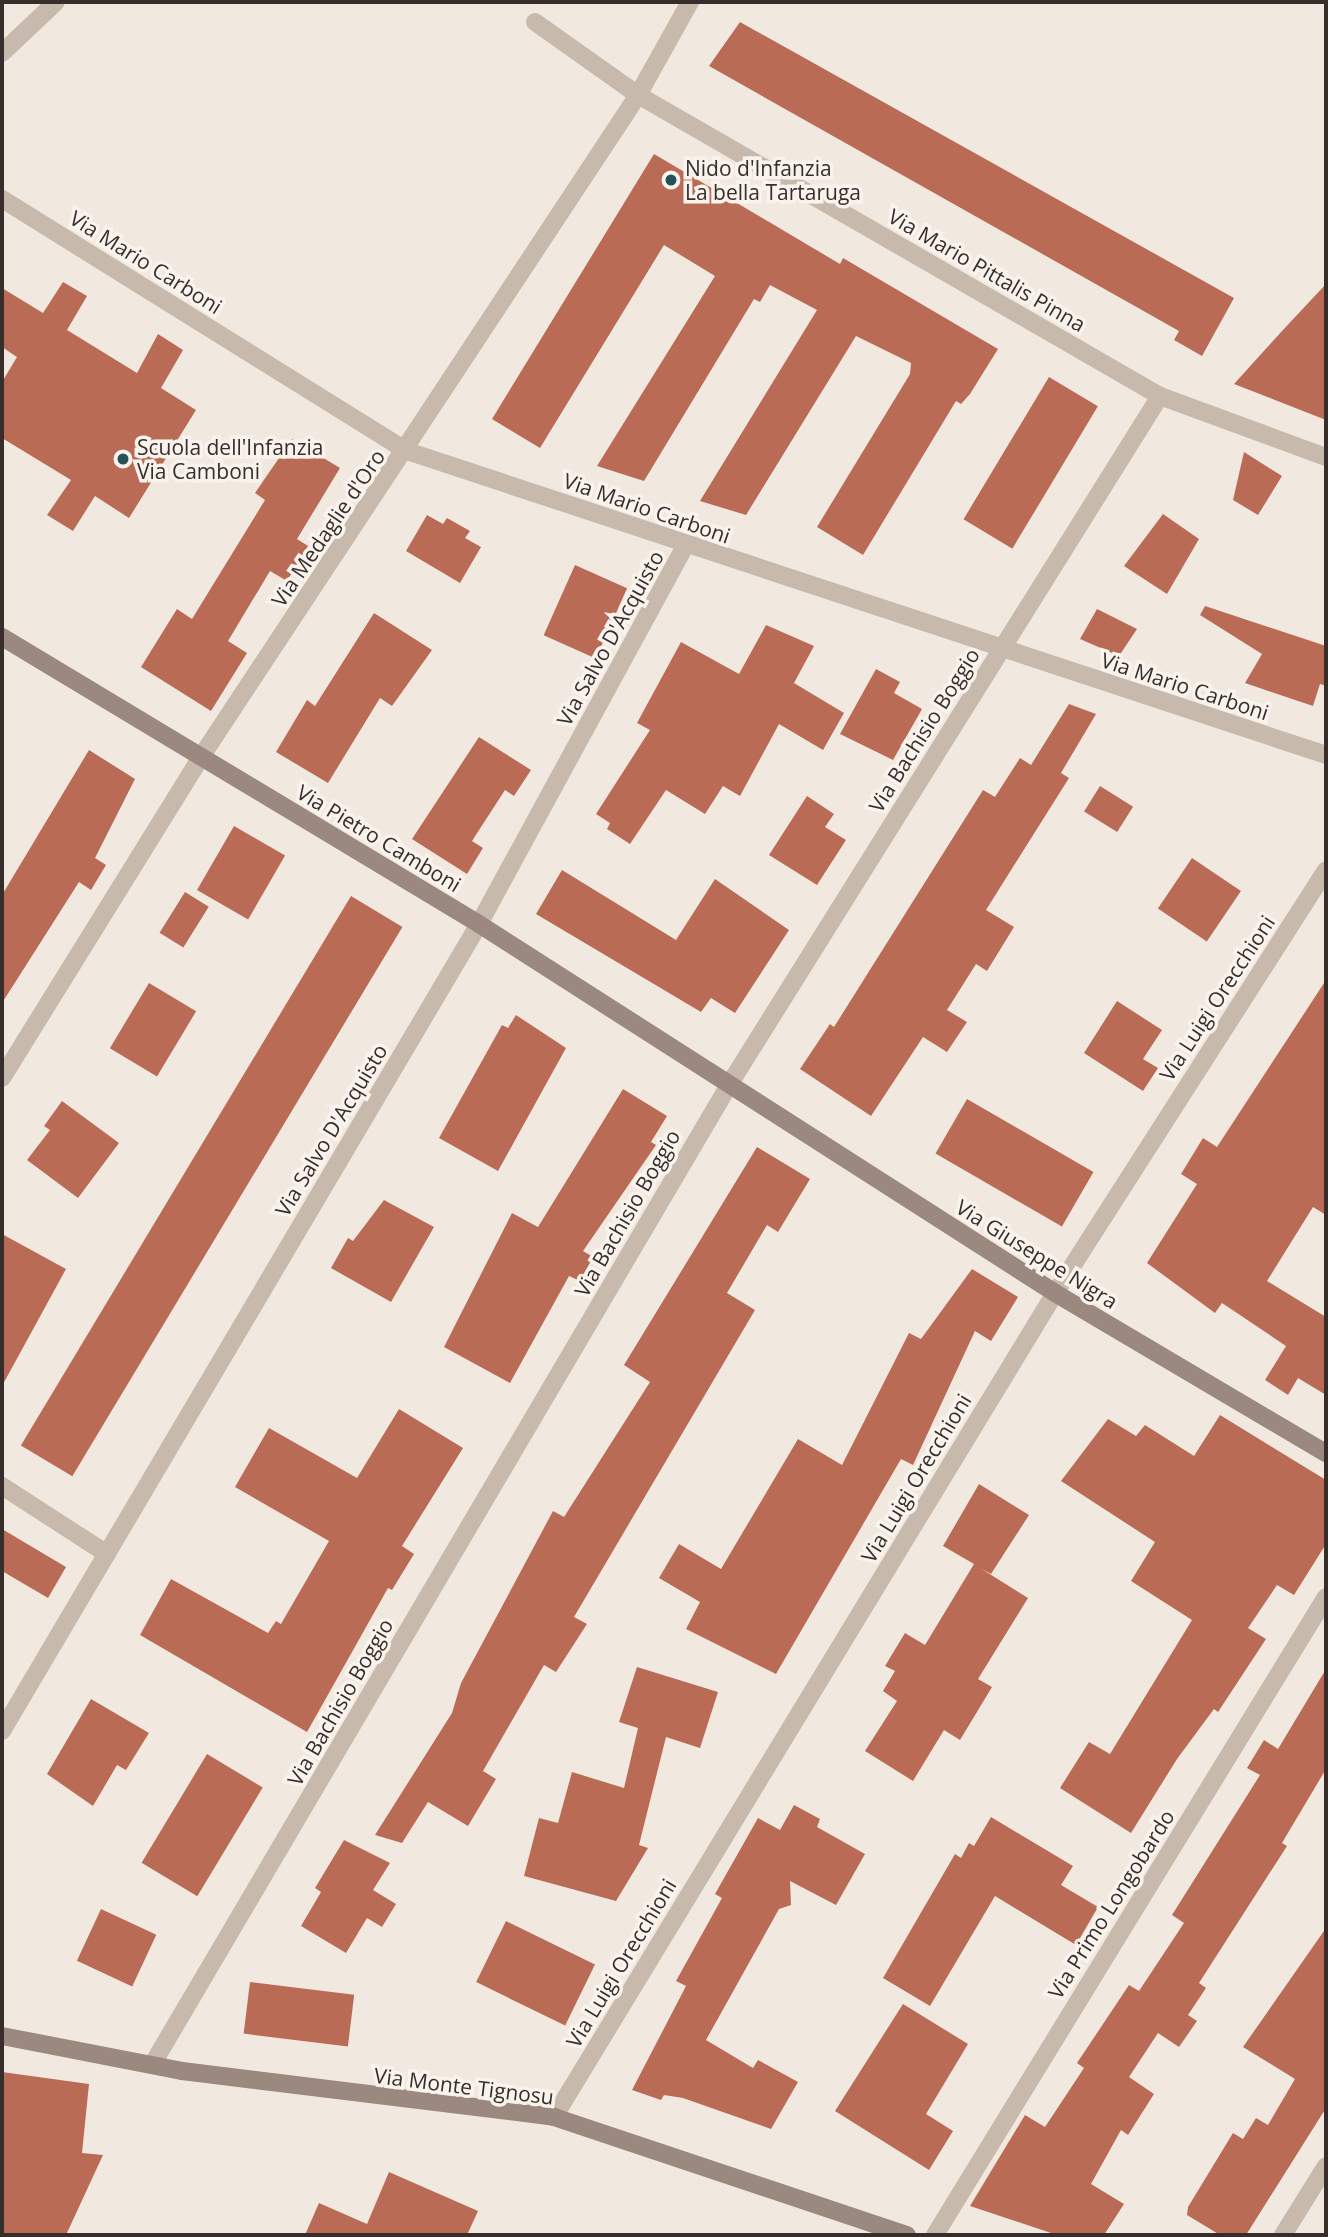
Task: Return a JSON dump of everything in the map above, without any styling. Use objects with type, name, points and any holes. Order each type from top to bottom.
[{"type":"street","points":[[2,53],[56,2]]},
{"type":"street","name":"Via Medaglie d'Oro","points":[[2,1078],[201,757],[408,451],[638,95],[690,2]]},
{"type":"street","name":"Via Mario Pittalis Pinna","points":[[535,22],[638,95],[1160,396],[1326,455]]},
{"type":"street","name":"Via Mario Carboni","points":[[2,199],[408,451],[1000,650],[1326,755]]},
{"type":"street","name":"Via Bachisio Boggio","points":[[152,2065],[729,1085],[1160,396]]},
{"type":"street","name":"Via Salvo D'Acquisto","points":[[2,1731],[480,924],[686,545]]},
{"type":"street","name":"Via Pietro Camboni","points":[[2,637],[480,924],[729,1085]]},
{"type":"street","name":"Via Luigi Orecchioni","points":[[554,2117],[1055,1293],[1326,870]]},
{"type":"street","name":"Via Giuseppe Nigra","points":[[729,1085],[1055,1293],[1326,1453]]},
{"type":"street","points":[[2,1486],[107,1554]]},
{"type":"street","name":"Via Primo Longobardo","points":[[935,2235],[1326,1597]]},
{"type":"street","name":"Via Monte Tignosu","points":[[2,2036],[152,2065],[366,2098],[554,2117],[907,2235]]},
{"type":"street","points":[[1283,2235],[1326,2166]]},
{"type":"building","points":[[740,22],[1234,298],[1202,356],[1174,340],[1179,331],[709,66]]},
{"type":"building","points":[[654,154],[840,264],[843,258],[998,349],[970,394],[961,404],[956,401],[863,555],[817,527],[910,374],[911,363],[856,336],[746,515],[700,501],[817,310],[770,285],[760,302],[754,299],[644,481],[597,466],[715,276],[664,245],[540,448],[492,419]]},
{"type":"building","points":[[63,282],[87,296],[67,330],[137,373],[158,334],[183,350],[161,388],[196,410],[129,518],[95,496],[73,531],[47,515],[71,480],[2,438],[2,382],[17,357],[2,347],[2,288],[43,313]]},
{"type":"building","points":[[1326,284],[1326,420],[1234,384]]},
{"type":"building","points":[[1049,377],[1098,406],[1012,549],[964,519]]},
{"type":"building","points":[[292,439],[340,468],[297,539],[308,546],[287,581],[270,571],[228,641],[247,653],[211,711],[141,667],[177,609],[192,619],[265,500],[255,493]]},
{"type":"building","points":[[1244,452],[1282,476],[1258,515],[1233,500]]},
{"type":"building","points":[[1163,514],[1199,539],[1167,594],[1124,566]]},
{"type":"building","points":[[427,515],[443,524],[447,518],[470,531],[465,538],[481,547],[460,583],[406,551]]},
{"type":"building","points":[[575,565],[627,588],[596,659],[544,635]]},
{"type":"building","points":[[1205,606],[1326,646],[1326,686],[1320,684],[1313,706],[1245,683],[1262,654],[1200,615]]},
{"type":"building","points":[[1097,609],[1137,629],[1119,656],[1080,639]]},
{"type":"building","points":[[374,613],[432,650],[392,706],[380,698],[328,783],[276,752],[307,700],[315,706]]},
{"type":"building","points":[[766,625],[814,646],[794,683],[844,713],[823,750],[779,724],[740,796],[723,786],[705,814],[666,790],[630,844],[607,829],[610,823],[596,814],[650,730],[637,723],[681,642],[739,674]]},
{"type":"building","points":[[876,669],[900,682],[894,693],[922,709],[893,760],[840,734]]},
{"type":"building","points":[[1069,704],[1096,714],[1061,773],[1069,778],[986,910],[1014,927],[987,971],[976,964],[947,1010],[967,1022],[947,1052],[923,1037],[871,1116],[800,1069],[830,1024],[834,1027],[983,790],[995,797],[1020,758],[1031,765]]},
{"type":"building","points":[[479,737],[531,770],[514,796],[505,790],[472,841],[483,848],[467,874],[412,839]]},
{"type":"building","points":[[89,750],[135,779],[95,858],[106,865],[91,890],[79,882],[2,1003],[2,895]]},
{"type":"building","points":[[1100,786],[1133,807],[1117,832],[1084,811]]},
{"type":"building","points":[[807,796],[834,814],[825,827],[846,840],[817,885],[769,855]]},
{"type":"building","points":[[234,826],[285,856],[248,920],[197,890]]},
{"type":"building","points":[[1192,858],[1241,891],[1207,942],[1158,909]]},
{"type":"building","points":[[562,870],[676,940],[715,879],[789,930],[735,1013],[711,998],[701,1012],[536,914]]},
{"type":"building","points":[[185,892],[209,907],[183,948],[160,933]]},
{"type":"building","points":[[351,896],[402,927],[72,1476],[21,1445]]},
{"type":"building","points":[[1326,980],[1326,1215],[1313,1207],[1267,1281],[1326,1317],[1326,1395],[1298,1378],[1288,1395],[1265,1380],[1286,1346],[1222,1303],[1215,1313],[1147,1263],[1197,1184],[1181,1174],[1203,1138],[1217,1147]]},
{"type":"building","points":[[149,983],[196,1011],[157,1076],[110,1048]]},
{"type":"building","points":[[1117,1001],[1162,1030],[1143,1059],[1158,1068],[1143,1091],[1084,1053]]},
{"type":"building","points":[[516,1015],[566,1048],[498,1171],[439,1138],[502,1025],[508,1028]]},
{"type":"building","points":[[623,1089],[667,1116],[651,1142],[656,1145],[583,1251],[593,1257],[580,1281],[569,1276],[510,1383],[444,1347],[512,1213],[538,1227]]},
{"type":"building","points":[[967,1099],[1093,1172],[1062,1227],[936,1154]]},
{"type":"building","points":[[62,1101],[119,1143],[78,1198],[27,1160],[50,1130],[44,1126]]},
{"type":"building","points":[[757,1147],[810,1179],[778,1232],[767,1225],[727,1293],[755,1310],[574,1617],[587,1624],[556,1672],[544,1665],[483,1771],[496,1779],[468,1826],[428,1802],[402,1843],[375,1835],[452,1713],[461,1683],[553,1511],[564,1517],[650,1382],[624,1365]]},
{"type":"building","points":[[384,1200],[434,1227],[391,1302],[331,1268],[348,1238],[353,1241]]},
{"type":"building","points":[[2,1234],[66,1269],[2,1386]]},
{"type":"building","points":[[972,1269],[1018,1297],[991,1341],[975,1331],[913,1465],[901,1459],[776,1674],[686,1629],[700,1602],[659,1578],[679,1544],[721,1569],[798,1439],[842,1465],[909,1333],[921,1339]]},
{"type":"building","points":[[399,1409],[463,1448],[402,1546],[414,1554],[392,1590],[388,1588],[307,1732],[140,1635],[171,1579],[268,1633],[276,1621],[281,1624],[329,1541],[235,1487],[269,1428],[357,1478]]},
{"type":"building","points":[[1220,1415],[1326,1480],[1326,1544],[1294,1595],[1277,1585],[1248,1628],[1266,1639],[1218,1712],[1214,1709],[1177,1759],[1131,1833],[1060,1788],[1089,1742],[1110,1754],[1192,1620],[1131,1581],[1155,1542],[1061,1481],[1108,1419],[1136,1436],[1145,1425],[1194,1456]]},
{"type":"building","points":[[979,1484],[1029,1515],[991,1574],[980,1568],[1028,1598],[978,1679],[992,1687],[960,1740],[944,1730],[913,1781],[865,1751],[897,1701],[883,1691],[895,1671],[885,1666],[905,1633],[925,1645],[974,1564],[943,1546]]},
{"type":"building","points":[[2,1529],[66,1567],[48,1598],[2,1571]]},
{"type":"building","points":[[637,1667],[718,1692],[700,1748],[666,1737],[639,1845],[648,1848],[616,1901],[524,1876],[539,1818],[558,1823],[572,1772],[624,1788],[638,1728],[619,1722]]},
{"type":"building","points":[[1326,1669],[1326,1769],[1282,1843],[1287,1846],[1199,1983],[1206,1988],[1188,2015],[1197,2021],[1179,2047],[1158,2033],[1129,2077],[1154,2094],[1128,2135],[1121,2130],[1091,2184],[1124,2204],[1104,2235],[1057,2235],[970,2206],[1025,2115],[1045,2127],[1084,2068],[1077,2063],[1129,1985],[1139,1991],[1184,1923],[1172,1915],[1260,1775],[1247,1768],[1264,1740],[1278,1749]]},
{"type":"building","points":[[91,1699],[149,1733],[126,1770],[117,1765],[93,1806],[47,1774]]},
{"type":"building","points":[[207,1754],[263,1787],[197,1896],[142,1863]]},
{"type":"building","points":[[794,1805],[820,1819],[817,1827],[865,1854],[836,1905],[790,1881],[791,1905],[779,1909],[706,2040],[753,2068],[758,2060],[798,2082],[771,2129],[683,2098],[664,2095],[661,2100],[632,2090],[686,1986],[676,1981],[722,1898],[715,1894],[758,1818],[780,1830]]},
{"type":"building","points":[[991,1817],[1073,1866],[1061,1885],[1098,1907],[1076,1945],[995,1896],[930,2006],[883,1978],[955,1854],[961,1858],[969,1843],[974,1846]]},
{"type":"building","points":[[344,1840],[390,1863],[373,1890],[396,1904],[382,1927],[367,1918],[346,1953],[301,1926],[321,1892],[315,1888]]},
{"type":"building","points":[[101,1909],[156,1935],[132,1986],[77,1961]]},
{"type":"building","points":[[506,1921],[595,1964],[565,2026],[476,1982]]},
{"type":"building","points":[[1326,1928],[1326,2108],[1246,2235],[1220,2235],[1187,2215],[1188,2207],[1233,2133],[1243,2139],[1256,2118],[1268,2125],[1295,2079],[1243,2047]]},
{"type":"building","points":[[250,1982],[354,1995],[348,2046],[244,2034]]},
{"type":"building","points":[[903,2004],[968,2044],[926,2114],[953,2131],[929,2170],[835,2111]]},
{"type":"building","points":[[2,2072],[89,2084],[82,2153],[103,2155],[66,2235],[2,2235]]},
{"type":"building","points":[[389,2172],[478,2211],[467,2235],[305,2235],[319,2203],[367,2224]]},
{"type":"place","name":"Nido d'Infanzia La bella Tartaruga","points":[[671,180]]},
{"type":"place","name":"Scuola dell'Infanzia Via Camboni","points":[[123,459]]}]
